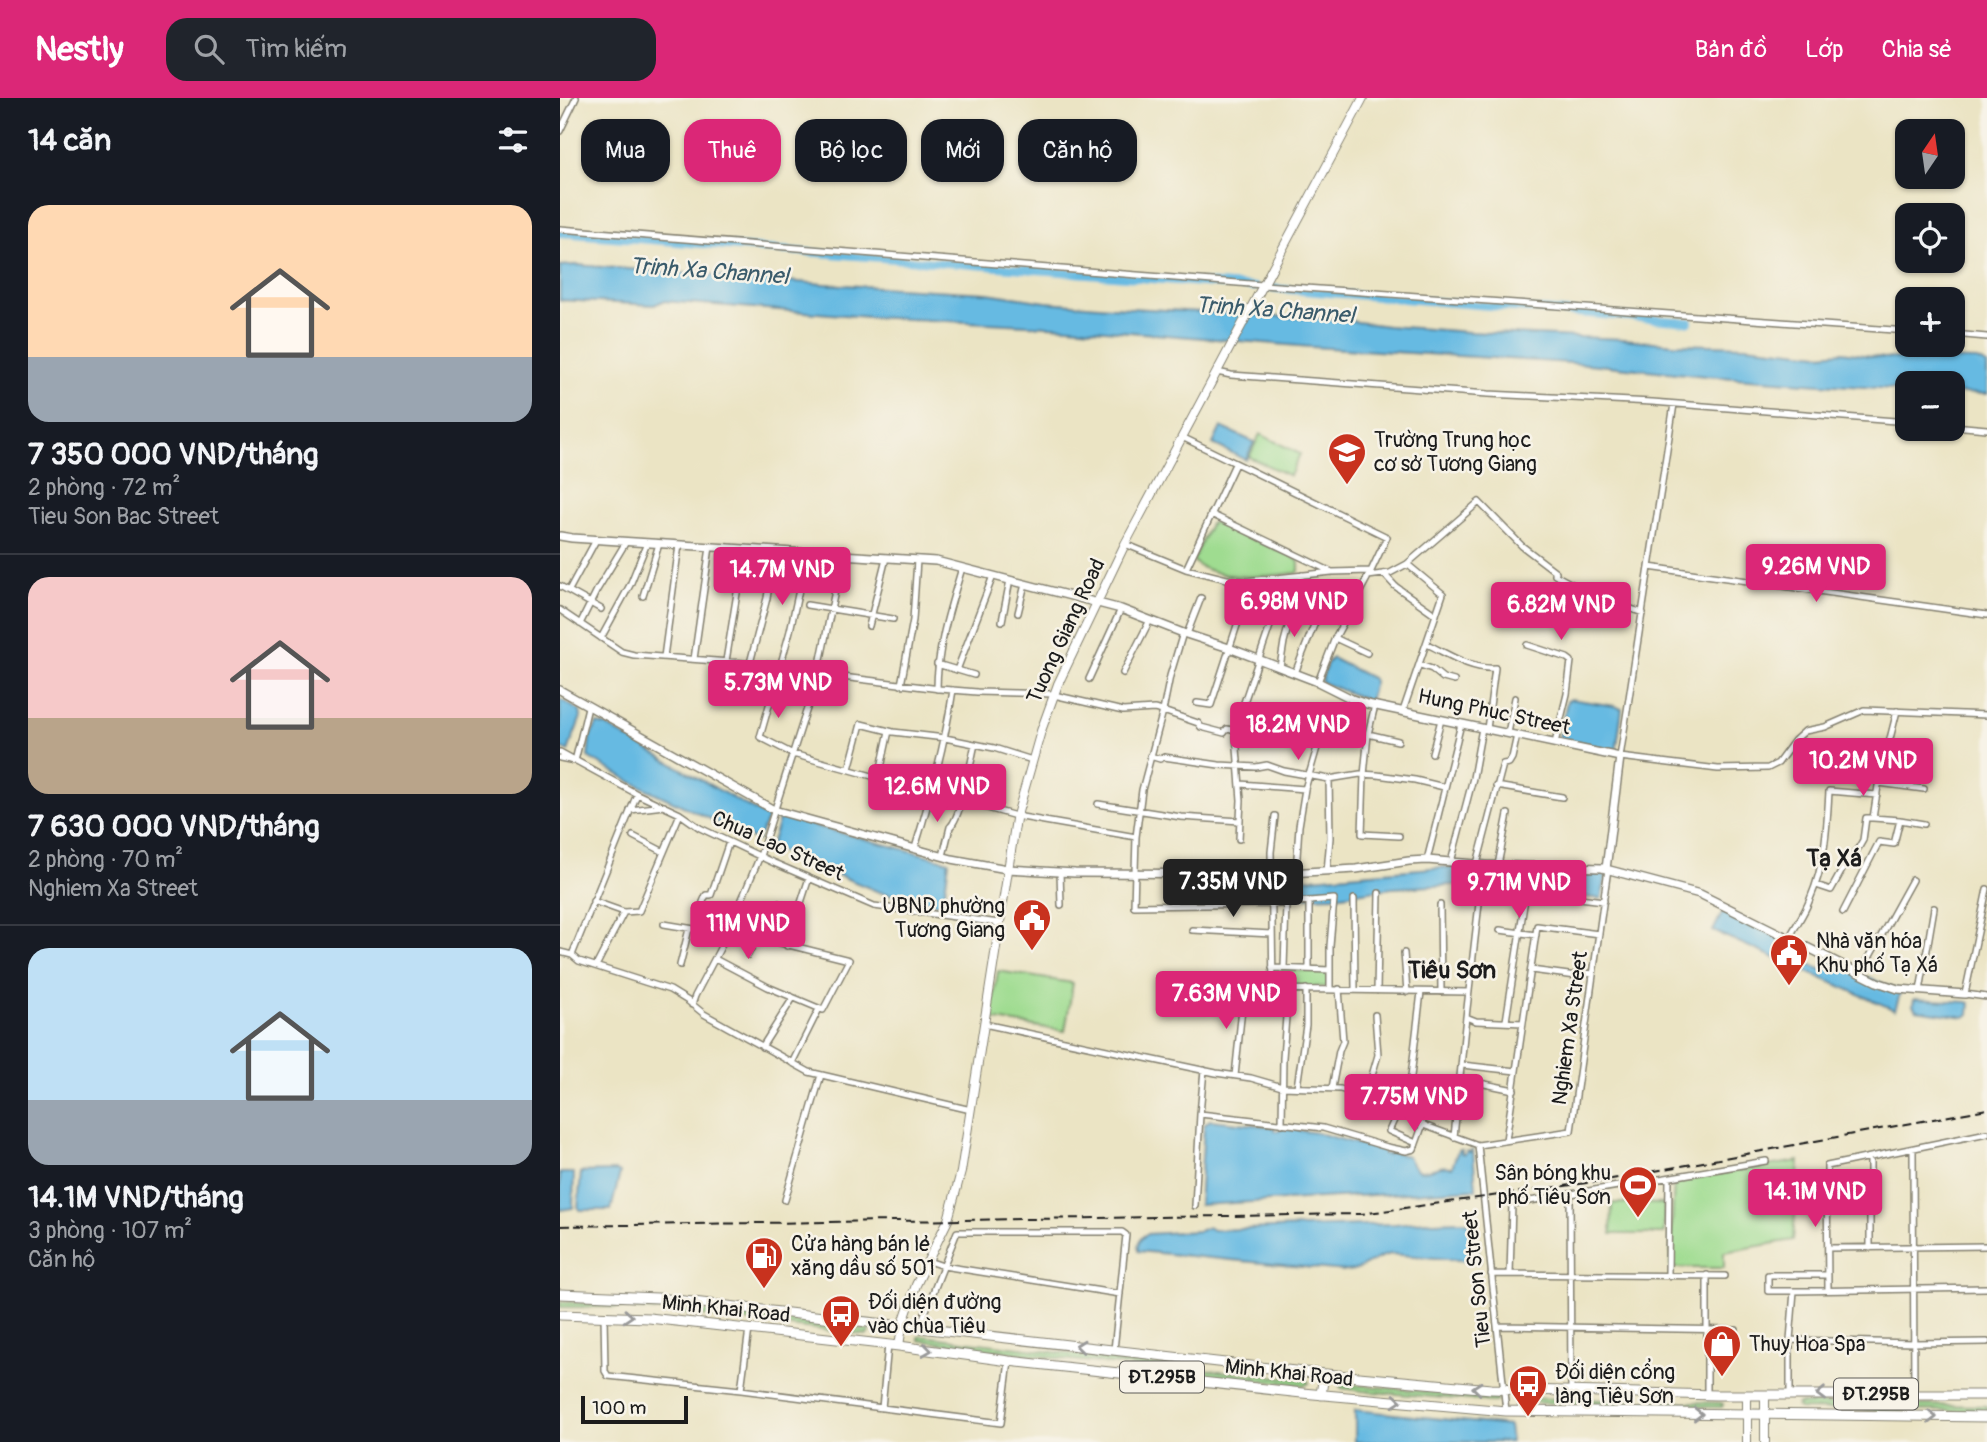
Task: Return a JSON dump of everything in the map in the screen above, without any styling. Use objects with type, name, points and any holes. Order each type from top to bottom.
[{"type":"main road","name":"Tuong Giang Road","points":[[899,1346],[902,1326],[916,1284],[948,1220],[961,1172],[1016,816],[1054,695],[1125,544],[1363,98]]},
{"type":"main road","name":"Minh Khai Road","points":[[560,1294],[658,1298],[1324,1374],[1504,1390],[1765,1395]]},
{"type":"main road","name":"Minh Khai Road","points":[[560,1315],[649,1318],[1321,1395],[1506,1410],[1766,1414]]},
{"type":"main road","points":[[1321,1395],[1324,1374]]},
{"type":"main road","points":[[1747,1395],[1747,1442]]},
{"type":"main road","name":"ĐT.295B","points":[[1765,1395],[1987,1395]]},
{"type":"main road","points":[[1765,1395],[1765,1442]]},
{"type":"main road","name":"ĐT.295B","points":[[1766,1414],[1987,1417]]},
{"type":"street","points":[[560,131],[576,98]]},
{"type":"street","points":[[560,229],[1263,285],[1895,330]]},
{"type":"street","points":[[1965,335],[1987,337]]},
{"type":"street","points":[[1217,372],[1488,394],[1674,404],[1895,421]]},
{"type":"street","points":[[1607,869],[1620,757],[1674,404]]},
{"type":"street","points":[[1965,427],[1987,429]]},
{"type":"street","points":[[1182,437],[1387,537],[1335,638],[1318,682]]},
{"type":"street","points":[[1186,569],[1235,464]]},
{"type":"street","points":[[1125,544],[1186,569],[1247,581],[1332,572],[1384,575],[1407,564],[1479,502],[1522,546],[1556,572],[1555,575],[1594,596],[1643,613]]},
{"type":"street","points":[[1211,514],[1332,572]]},
{"type":"street","name":"Hung Phuc Street","points":[[560,536],[936,561],[1121,609],[1280,667],[1352,699],[1620,757]]},
{"type":"street","points":[[569,590],[596,540]]},
{"type":"street","points":[[580,624],[626,542]]},
{"type":"street","points":[[601,638],[630,585],[647,543]]},
{"type":"street","points":[[643,596],[659,544]]},
{"type":"street","points":[[664,657],[679,545]]},
{"type":"street","points":[[694,659],[710,547]]},
{"type":"street","points":[[726,661],[744,550]]},
{"type":"street","points":[[750,663],[767,598],[775,551]]},
{"type":"street","points":[[780,667],[807,553]]},
{"type":"street","points":[[692,1005],[727,935],[760,856],[818,674],[842,556]]},
{"type":"street","points":[[869,626],[886,558]]},
{"type":"street","points":[[901,685],[913,620],[917,560]]},
{"type":"street","points":[[1403,711],[1443,594],[1407,564]]},
{"type":"street","points":[[1649,567],[1987,615]]},
{"type":"street","points":[[937,689],[940,648],[962,568]]},
{"type":"street","points":[[1280,667],[1284,642],[1303,575]]},
{"type":"street","points":[[1384,575],[1436,615]]},
{"type":"street","points":[[957,670],[993,576]]},
{"type":"street","points":[[1002,621],[1010,580]]},
{"type":"street","points":[[1018,613],[1025,584]]},
{"type":"street","points":[[560,586],[601,609]]},
{"type":"street","points":[[1201,598],[1170,676],[1142,790],[1136,837],[1134,906],[1286,904],[1334,899],[1330,989]]},
{"type":"street","points":[[807,605],[892,619]]},
{"type":"street","points":[[1088,679],[1121,609]]},
{"type":"street","points":[[560,610],[622,652],[750,663],[937,689],[1054,695],[1123,710],[1154,709],[1198,723],[1201,727],[1224,733],[1227,729],[1237,731]]},
{"type":"street","points":[[1197,703],[1211,705],[1242,610]]},
{"type":"street","points":[[1295,673],[1318,615]]},
{"type":"street","points":[[1123,673],[1150,620]]},
{"type":"street","points":[[1239,839],[1238,718],[1270,626]]},
{"type":"street","points":[[1302,633],[1309,635]]},
{"type":"street","points":[[1335,638],[1367,653]]},
{"type":"street","points":[[1427,644],[1474,666],[1495,668],[1485,729],[1451,862]]},
{"type":"street","points":[[1527,645],[1567,657],[1571,661],[1567,694],[1555,743]]},
{"type":"street","points":[[937,664],[974,676]]},
{"type":"street","points":[[1420,665],[1454,681]]},
{"type":"street","points":[[560,690],[774,810],[943,856],[1007,869],[1060,872],[1272,874],[1356,869],[1427,860],[1607,869],[1700,894],[1877,982],[1898,989],[1987,997]]},
{"type":"street","points":[[915,848],[945,738],[953,690]]},
{"type":"street","points":[[772,695],[760,737],[793,754],[1016,816],[1136,837]]},
{"type":"street","points":[[1508,733],[1515,698]]},
{"type":"street","points":[[1238,718],[1318,744],[1330,742],[1335,736],[1352,699]]},
{"type":"street","points":[[1375,705],[1368,734],[1362,834],[1399,836]]},
{"type":"street","points":[[560,758],[575,761],[588,707]]},
{"type":"street","points":[[1620,757],[1718,769],[1772,767],[1805,731],[1825,727],[1864,709],[1987,715]]},
{"type":"street","points":[[1873,818],[1897,711]]},
{"type":"street","points":[[1432,753],[1441,720]]},
{"type":"street","points":[[849,769],[861,724],[975,744],[1032,760]]},
{"type":"street","points":[[1427,860],[1461,724]]},
{"type":"street","points":[[878,777],[889,731]]},
{"type":"street","points":[[1368,734],[1398,741]]},
{"type":"street","points":[[1477,864],[1496,786],[1503,764],[1509,763],[1512,758],[1517,735]]},
{"type":"street","points":[[943,856],[975,744]]},
{"type":"street","points":[[1296,872],[1298,826],[1308,775],[1318,744]]},
{"type":"street","name":"Chua Lao Street","points":[[560,752],[680,814],[700,828],[874,906],[999,923]]},
{"type":"street","points":[[1150,756],[1238,766],[1267,765],[1329,779],[1364,775],[1415,780],[1444,787]]},
{"type":"street","points":[[1327,871],[1329,779]]},
{"type":"street","points":[[1879,783],[1924,789]]},
{"type":"street","points":[[1240,784],[1305,789]]},
{"type":"street","points":[[1496,786],[1562,797]]},
{"type":"street","points":[[1789,938],[1816,885],[1826,840],[1829,791],[1877,795]]},
{"type":"street","points":[[572,955],[637,794]]},
{"type":"street","points":[[1098,804],[1181,817],[1240,821]]},
{"type":"street","points":[[630,810],[663,806]]},
{"type":"street","points":[[593,901],[624,912],[639,911],[680,814]]},
{"type":"street","points":[[1498,865],[1508,814]]},
{"type":"street","points":[[1273,989],[1271,846],[1275,816]]},
{"type":"street","points":[[1816,885],[1830,890],[1834,886],[1846,863],[1860,847],[1867,818],[1924,824]]},
{"type":"street","points":[[1843,912],[1879,842],[1894,844],[1900,820]]},
{"type":"street","points":[[632,836],[664,852]]},
{"type":"street","points":[[703,902],[706,895],[711,895],[729,842]]},
{"type":"street","name":"Nghiem Xa Street","points":[[984,1024],[1282,1087],[1332,1088],[1366,1096],[1385,1101],[1423,1124],[1478,1145],[1572,1131],[1607,869]]},
{"type":"street","points":[[1060,872],[1061,905]]},
{"type":"street","points":[[787,946],[809,878]]},
{"type":"street","points":[[1860,974],[1912,880]]},
{"type":"street","points":[[1454,1137],[1481,886],[1604,901]]},
{"type":"street","points":[[1965,994],[1987,889]]},
{"type":"street","points":[[1506,1021],[1526,892]]},
{"type":"street","points":[[1377,991],[1379,893]]},
{"type":"street","points":[[1354,899],[1355,990]]},
{"type":"street","points":[[1309,901],[1309,969]]},
{"type":"street","points":[[748,955],[768,914],[773,915],[778,904]]},
{"type":"street","points":[[1284,968],[1286,904]]},
{"type":"street","points":[[1440,905],[1441,992]]},
{"type":"street","points":[[1920,991],[1934,908]]},
{"type":"street","points":[[596,967],[624,912]]},
{"type":"street","points":[[664,924],[727,935],[753,945]]},
{"type":"street","points":[[1506,1140],[1537,926],[1599,934]]},
{"type":"street","points":[[680,965],[689,929]]},
{"type":"street","points":[[1192,930],[1272,934]]},
{"type":"street","points":[[1500,930],[1536,935]]},
{"type":"street","points":[[715,960],[823,1010],[849,960],[777,942]]},
{"type":"street","points":[[560,952],[596,967],[670,990],[704,1014],[809,1072],[971,1110]]},
{"type":"street","points":[[1404,953],[1407,992]]},
{"type":"street","points":[[1272,968],[1330,970]]},
{"type":"street","points":[[1531,970],[1576,976],[1577,972],[1593,974]]},
{"type":"street","points":[[1188,988],[1469,992]]},
{"type":"street","points":[[1235,1076],[1244,989]]},
{"type":"street","points":[[1282,1124],[1288,989]]},
{"type":"street","points":[[1297,1087],[1306,1025],[1306,989]]},
{"type":"street","points":[[1332,1088],[1343,1041],[1339,989]]},
{"type":"street","points":[[1416,1143],[1389,1131],[1410,1085],[1421,992]]},
{"type":"street","points":[[762,1046],[793,998]]},
{"type":"street","points":[[792,1063],[819,1009]]},
{"type":"street","points":[[1366,1096],[1378,1055],[1375,1015]]},
{"type":"street","points":[[1466,1017],[1476,1021],[1524,1023]]},
{"type":"street","points":[[1462,1065],[1516,1071]]},
{"type":"street","points":[[1195,1206],[1204,1070]]},
{"type":"street","points":[[785,1200],[821,1075]]},
{"type":"street","points":[[1460,1079],[1514,1090]]},
{"type":"street","points":[[1200,1114],[1323,1128],[1404,1151],[1413,1150],[1423,1124]]},
{"type":"street","points":[[1828,1290],[1827,1166],[1987,1133]]},
{"type":"street","name":"Tieu Son Street","points":[[1478,1145],[1506,1410]]},
{"type":"street","points":[[1913,1149],[1914,1394]]},
{"type":"street","points":[[1870,1158],[1870,1248]]},
{"type":"street","points":[[1510,1274],[1511,1204],[1766,1161]]},
{"type":"street","points":[[1668,1275],[1669,1178]]},
{"type":"street","points":[[1570,1195],[1571,1392]]},
{"type":"street","points":[[919,1328],[957,1232],[1122,1232],[1126,1235],[1114,1350]]},
{"type":"street","points":[[1828,1248],[1987,1246]]},
{"type":"street","points":[[929,1261],[943,1266],[1120,1294]]},
{"type":"street","points":[[1491,1274],[1725,1276]]},
{"type":"street","points":[[1707,1275],[1707,1395]]},
{"type":"street","points":[[1828,1275],[1768,1275],[1768,1291],[1987,1287]]},
{"type":"street","points":[[1790,1394],[1794,1291]]},
{"type":"street","points":[[604,1315],[605,1371],[608,1376],[1001,1423],[1009,1361]]},
{"type":"street","points":[[1497,1326],[1737,1330]]},
{"type":"street","points":[[741,1390],[749,1329]]},
{"type":"street","points":[[1790,1340],[1987,1342]]},
{"type":"street","points":[[883,1408],[888,1345]]},
{"type":"green space","points":[[1260,434],[1300,454],[1290,476],[1249,457]]},
{"type":"green space","points":[[1214,522],[1294,557],[1299,562],[1299,571],[1243,577],[1222,574],[1199,566],[1193,560],[1210,524]]},
{"type":"green space","points":[[1275,970],[1329,971],[1328,987],[1276,986]]},
{"type":"green space","points":[[998,971],[1073,983],[1065,1031],[990,1019]]},
{"type":"green space","points":[[1799,1161],[1793,1240],[1724,1252],[1724,1268],[1672,1268],[1674,1181]]},
{"type":"green space","name":"Sân bóng khu phố Tiêu Sơn","points":[[1612,1203],[1664,1204],[1664,1234],[1611,1234]]},
{"type":"green space","points":[[560,1302],[674,1308],[870,1332],[867,1335],[609,1307],[560,1307]]},
{"type":"green space","points":[[922,1336],[1307,1380],[1309,1383],[1305,1385],[1066,1359],[919,1340]]},
{"type":"green space","points":[[1342,1384],[1495,1398],[1497,1401],[1363,1391],[1342,1388]]},
{"type":"green space","points":[[1522,1398],[1723,1404],[1722,1407],[1712,1407],[1518,1402]]},
{"type":"green space","points":[[1798,1404],[1987,1406],[1987,1411],[1799,1409]]},
{"type":"water","name":"Trinh Xa Channel","points":[[560,266],[987,293],[1046,302],[1342,320],[1469,332],[1746,346],[1820,354],[1842,352],[1884,358],[1977,360],[1987,365],[1987,394],[1965,393],[1965,371],[1895,371],[1895,389],[1069,327],[869,317],[663,301],[654,305],[560,300]]},
{"type":"water","points":[[1221,427],[1254,442],[1246,460],[1213,444]]},
{"type":"water","points":[[1312,587],[1320,590],[1323,598],[1320,606],[1312,609],[1304,606],[1301,598],[1304,590]]},
{"type":"water","points":[[1332,658],[1373,679],[1369,701],[1321,682],[1327,663]]},
{"type":"water","points":[[560,699],[580,711],[581,717],[568,751],[560,748]]},
{"type":"water","points":[[1570,699],[1622,709],[1616,753],[1561,741],[1559,738],[1567,701]]},
{"type":"water","points":[[597,724],[606,726],[768,818],[757,841],[632,782],[588,757],[590,737]]},
{"type":"water","points":[[780,817],[949,861],[943,905],[879,892],[770,847]]},
{"type":"water","points":[[1445,867],[1606,876],[1601,899],[1473,884],[1277,898],[1276,881]]},
{"type":"water","points":[[1723,911],[1793,945],[1789,955],[1824,971],[1828,961],[1901,991],[1895,1010],[1713,931]]},
{"type":"water","points":[[1914,999],[1967,1002],[1970,1003],[1969,1014],[1965,1017],[1916,1010]]},
{"type":"water","points":[[1210,1120],[1275,1127],[1275,1131],[1280,1131],[1281,1128],[1318,1133],[1383,1151],[1383,1154],[1388,1155],[1389,1152],[1408,1156],[1414,1167],[1421,1171],[1452,1167],[1458,1150],[1465,1154],[1473,1149],[1476,1189],[1199,1205],[1204,1127]]},
{"type":"water","points":[[581,1172],[620,1173],[611,1210],[580,1210]]},
{"type":"water","points":[[560,1173],[574,1173],[573,1208],[560,1210]]},
{"type":"water","points":[[1462,1221],[1473,1224],[1480,1262],[1391,1254],[1358,1269],[1345,1271],[1138,1251],[1142,1237],[1147,1234],[1199,1231],[1208,1227],[1213,1230]]},
{"type":"water","points":[[1355,1410],[1509,1426],[1511,1442],[1355,1442]]},
{"type":"waterway","points":[[560,233],[1255,287]]},
{"type":"waterway","points":[[1268,288],[1689,322]]},
{"type":"railway","points":[[560,1226],[1361,1214],[1601,1181],[1987,1109]]},
{"type":"place","name":"Trường Trung học cơ sở Tương Giang","points":[[1347,486]]},
{"type":"place","name":"UBND phường Tương Giang","points":[[1032,952]]},
{"type":"place","name":"Nhà văn hóa Khu phố Tạ Xá","points":[[1789,987]]},
{"type":"place","name":"Sân bóng khu phố Tiêu Sơn","points":[[1638,1219]]},
{"type":"place","name":"Cửa hàng bán lẻ xăng dầu số 501","points":[[764,1290]]},
{"type":"place","name":"Đối diện đường vào chùa Tiêu","points":[[841,1348]]},
{"type":"place","name":"Thuy Hoa Spa","points":[[1722,1378]]},
{"type":"place","name":"Đối diện cổng làng Tiêu Sơn","points":[[1528,1418]]},
{"type":"district","name":"Tạ Xá","points":[[1834,858]]},
{"type":"district","name":"Tiêu Sơn","points":[[1452,970]]}]
